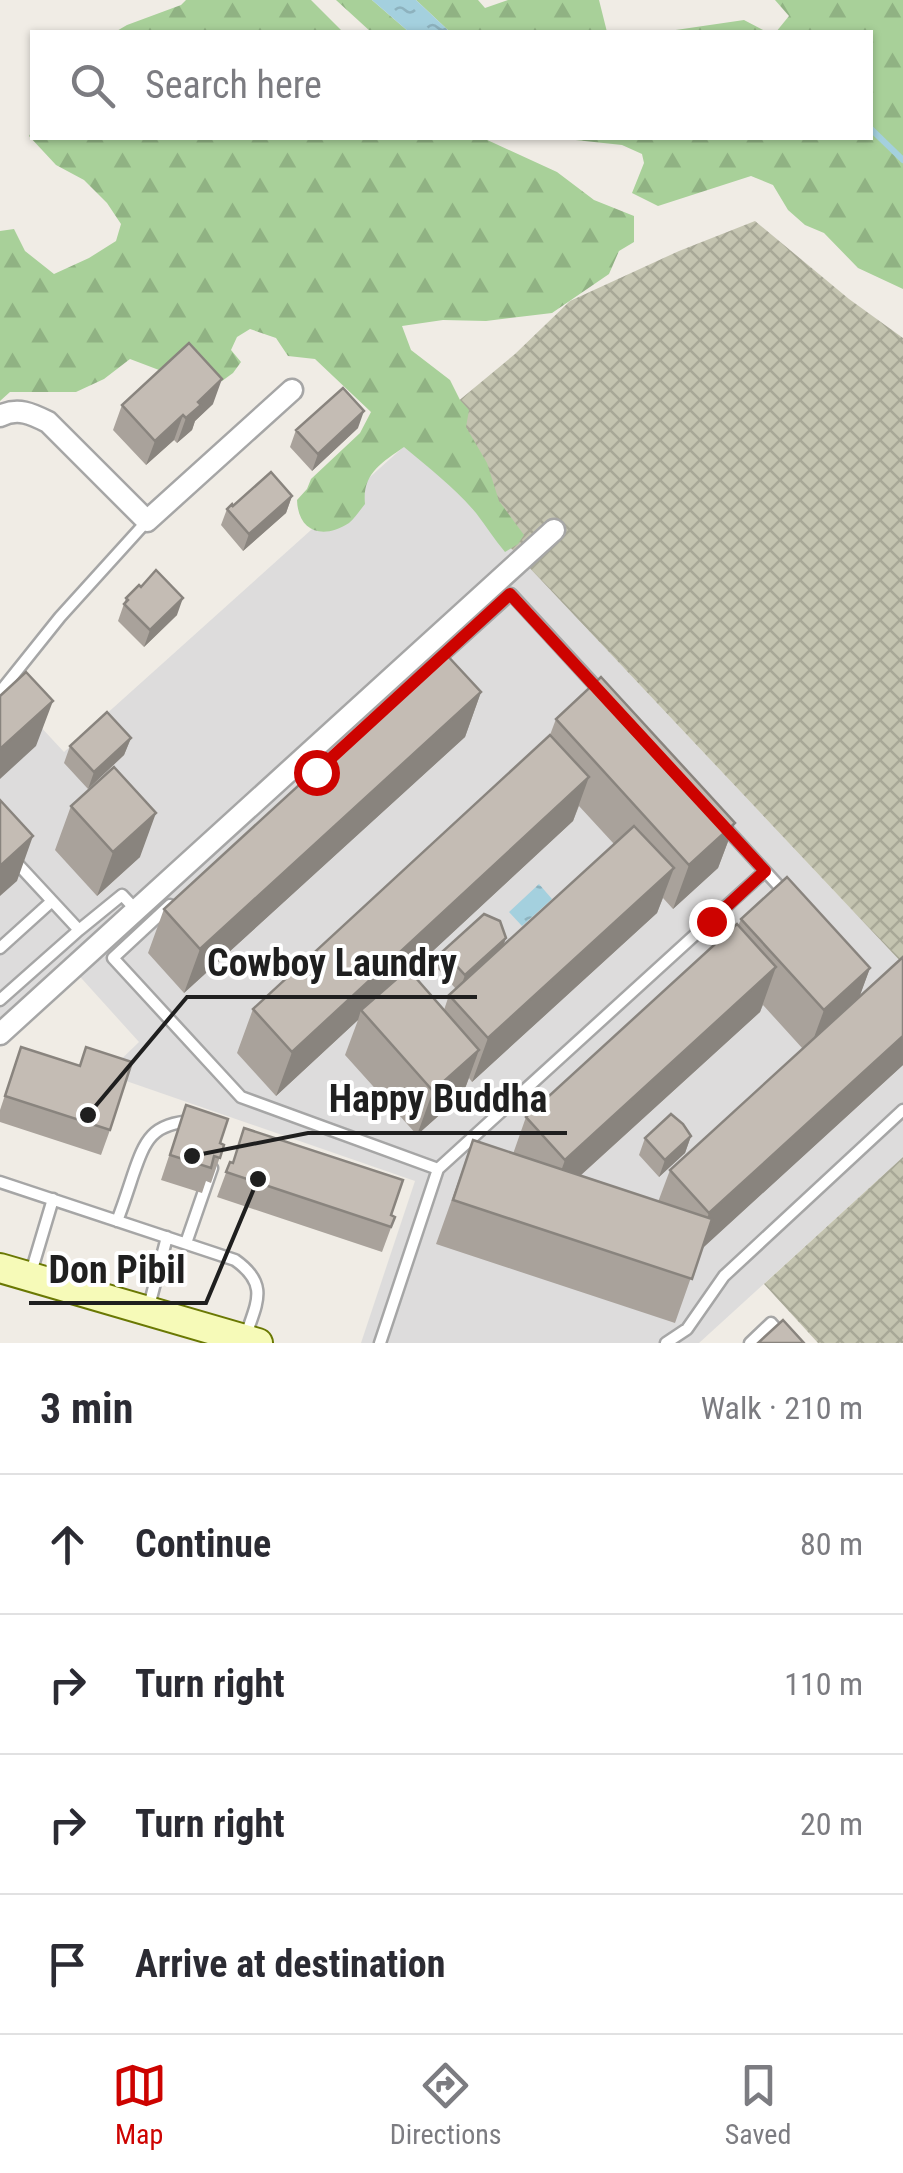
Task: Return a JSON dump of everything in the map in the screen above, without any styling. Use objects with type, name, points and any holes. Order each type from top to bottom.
[{"type":"main road","points":[[0,1268],[251,1341]]},
{"type":"street","points":[[0,416],[27,411],[48,422],[147,521],[292,390]]},
{"type":"street","points":[[0,1034],[143,917],[554,530]]},
{"type":"lane","points":[[0,692],[60,617],[147,521]]},
{"type":"lane","points":[[424,673],[510,594],[611,703]]},
{"type":"lane","points":[[714,815],[790,898]]},
{"type":"lane","points":[[0,845],[79,930]]},
{"type":"lane","points":[[380,1343],[438,1169],[765,871]]},
{"type":"lane","points":[[0,1000],[122,895],[143,917]]},
{"type":"lane","points":[[178,898],[143,917],[113,958],[241,1097],[438,1169]]},
{"type":"lane","points":[[0,948],[52,901]]},
{"type":"lane","points":[[666,1343],[687,1329],[724,1276],[903,1110]]},
{"type":"lane","points":[[118,1221],[144,1144],[174,1122],[198,1121]]},
{"type":"lane","points":[[186,1243],[216,1159]]},
{"type":"lane","points":[[0,1182],[235,1260],[258,1283],[251,1341]]},
{"type":"lane","points":[[30,1276],[53,1199]]},
{"type":"lane","points":[[148,1311],[167,1237]]},
{"type":"lane","points":[[750,1343],[770,1324],[789,1343]]},
{"type":"shaded area","points":[[755,221],[903,338],[903,964],[410,441],[515,354],[570,301]]},
{"type":"shaded area","points":[[410,441],[903,964],[903,1157],[699,1343],[361,1343],[415,1181],[106,1074],[139,1042],[64,959],[0,1017],[0,683],[64,752]]},
{"type":"shaded area","points":[[903,1157],[903,1343],[818,1343],[764,1284]]},
{"type":"green space","points":[[186,0],[311,0],[341,30],[118,30]]},
{"type":"green space","points":[[336,0],[372,0],[407,30],[369,30]]},
{"type":"green space","points":[[416,0],[478,0],[485,8],[508,0],[599,0],[606,30],[448,30]]},
{"type":"green space","points":[[775,0],[903,0],[903,289],[858,268],[824,233],[805,225],[788,210],[773,185],[751,176],[658,206],[632,193],[644,163],[642,154],[622,145],[576,140],[873,140],[873,30],[778,30],[789,16]]},
{"type":"green space","points":[[744,20],[763,30],[676,30]]},
{"type":"green space","points":[[33,140],[487,140],[557,172],[594,200],[634,216],[634,242],[619,251],[609,274],[552,313],[402,326],[411,350],[450,380],[469,410],[466,427],[487,463],[499,501],[524,535],[518,544],[505,552],[468,504],[404,447],[375,470],[367,485],[365,504],[349,523],[321,532],[307,526],[298,511],[297,500],[311,479],[360,433],[371,412],[315,359],[288,356],[276,338],[250,329],[237,337],[231,350],[241,362],[222,381],[196,356],[159,370],[130,359],[104,379],[76,392],[10,392],[0,401],[0,231],[14,229],[25,251],[54,274],[116,241],[121,224],[84,180],[56,165]]},
{"type":"water","points":[[372,0],[416,0],[448,30],[407,30]]},
{"type":"water","points":[[539,884],[552,899],[522,926],[509,912]]},
{"type":"building","points":[[189,343],[222,379],[198,402],[201,405],[186,418],[183,415],[155,441],[122,405]]},
{"type":"building","points":[[343,388],[364,411],[318,454],[296,430]]},
{"type":"building","points":[[271,472],[292,496],[249,534],[227,509]]},
{"type":"building","points":[[156,570],[183,598],[150,630],[124,604]]},
{"type":"building","points":[[444,652],[481,692],[200,949],[164,909]]},
{"type":"building","points":[[26,672],[53,701],[0,749],[0,696]]},
{"type":"building","points":[[601,677],[735,823],[689,865],[556,719]]},
{"type":"building","points":[[107,712],[131,738],[94,772],[70,746]]},
{"type":"building","points":[[550,735],[589,777],[292,1052],[253,1009]]},
{"type":"building","points":[[114,767],[156,813],[113,852],[71,806]]},
{"type":"building","points":[[0,800],[33,836],[0,866]]},
{"type":"building","points":[[634,826],[674,868],[488,1038],[449,995]]},
{"type":"building","points":[[787,877],[870,968],[824,1010],[741,919]]},
{"type":"building","points":[[484,914],[500,921],[506,938],[465,975],[443,951]]},
{"type":"building","points":[[737,924],[776,967],[565,1160],[526,1117]]},
{"type":"building","points":[[903,957],[903,1036],[709,1213],[670,1170]]},
{"type":"building","points":[[408,969],[479,1050],[433,1091],[361,1010]]},
{"type":"building","points":[[21,1047],[80,1066],[86,1047],[132,1062],[110,1130],[5,1096]]},
{"type":"building","points":[[186,1105],[228,1119],[220,1143],[224,1145],[220,1158],[214,1156],[211,1168],[170,1155]]},
{"type":"building","points":[[671,1114],[691,1136],[665,1160],[645,1138]]},
{"type":"building","points":[[244,1128],[403,1180],[391,1227],[226,1172],[233,1163]]},
{"type":"building","points":[[473,1140],[712,1219],[692,1279],[453,1200]]},
{"type":"building","points":[[783,1320],[804,1343],[758,1343]]},
{"type":"waterway","points":[[873,131],[903,160]]},
{"type":"place","name":"Cowboy Laundry","points":[[88,1115]]},
{"type":"place","name":"Happy Buddha","points":[[192,1156]]},
{"type":"place","name":"Don Pibil","points":[[258,1179]]},
{"type":"route","points":[[316,772],[510,594],[765,871],[711,921]]}]
